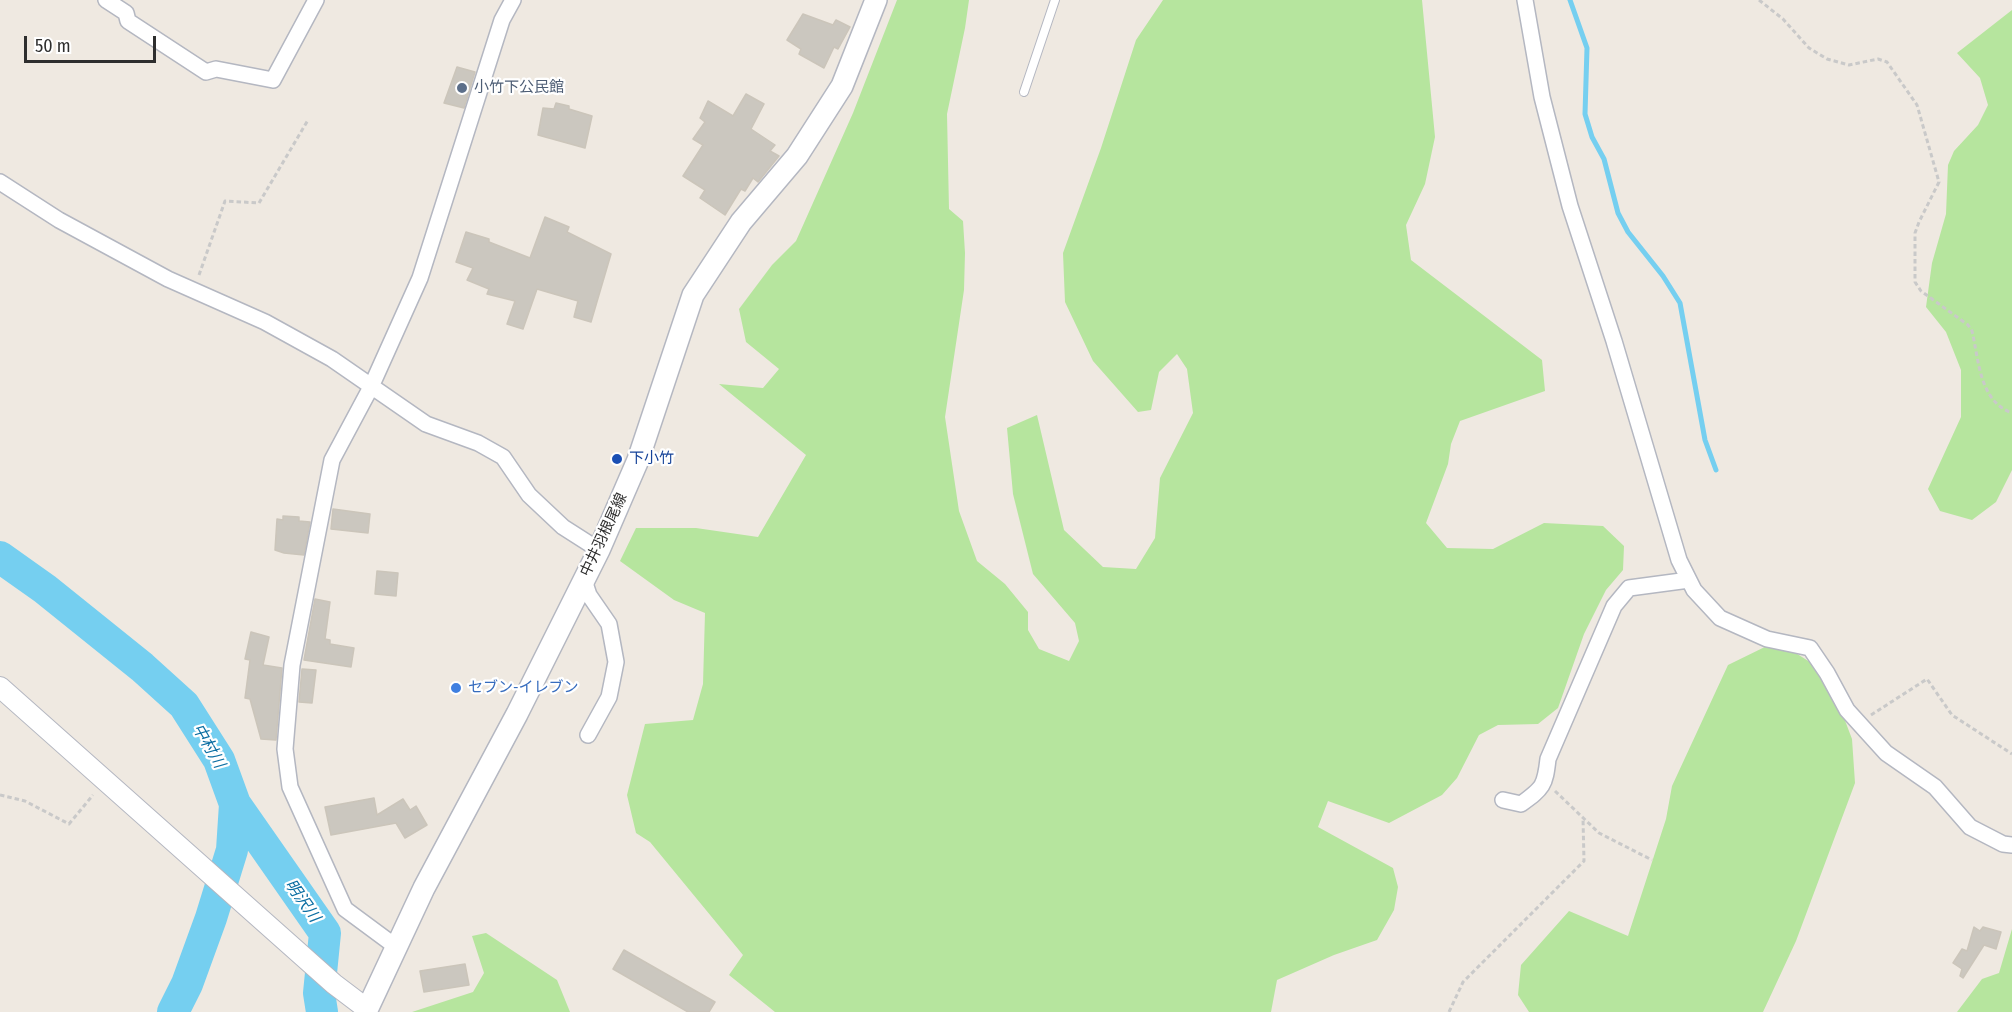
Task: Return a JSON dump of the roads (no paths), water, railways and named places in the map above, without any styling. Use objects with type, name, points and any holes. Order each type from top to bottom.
[{"type":"main road","name":"中井羽根尾線","points":[[366,1011],[424,888],[517,714],[599,550],[638,460],[693,295],[741,222],[797,156],[842,86],[876,0]]},
{"type":"street","points":[[106,0],[126,14],[128,21],[206,72],[216,69],[273,80],[316,0]]},
{"type":"street","points":[[395,946],[345,909],[291,787],[285,749],[292,665],[332,460],[371,387],[420,278],[502,20],[513,0]]},
{"type":"street","points":[[1525,0],[1542,96],[1570,207],[1614,341],[1678,560],[1694,590],[1720,618],[1767,639],[1810,648],[1847,710],[1886,753],[1935,787],[1970,827],[2003,844],[2012,845]]},
{"type":"street","points":[[0,182],[58,220],[193,290],[265,322],[332,359],[426,424],[478,443],[503,457],[529,495],[564,527],[599,550]]},
{"type":"street","points":[[584,580],[589,594],[609,624],[616,662],[609,697],[588,735]]},
{"type":"street","points":[[1503,800],[1521,804],[1537,792],[1545,781],[1548,759],[1614,606],[1629,588],[1689,580]]},
{"type":"street","points":[[0,687],[366,1011]]},
{"type":"lane","points":[[1024,92],[1055,0]]},
{"type":"waterway","points":[[1570,0],[1587,48],[1585,114],[1592,137],[1604,159],[1618,213],[1628,232],[1663,276],[1680,303],[1705,440],[1716,470]]},
{"type":"waterway","name":"中村川","points":[[0,557],[45,589],[142,667],[184,705],[219,760],[235,804],[232,850],[187,984],[173,1012]]},
{"type":"waterway","name":"明沢川","points":[[235,804],[325,933],[319,993],[322,1012]]},
{"type":"place","name":"小竹下公民館","points":[[462,88]]},
{"type":"place","name":"下小竹","points":[[617,459]]},
{"type":"place","name":"セブン-イレブン","points":[[456,688]]}]
